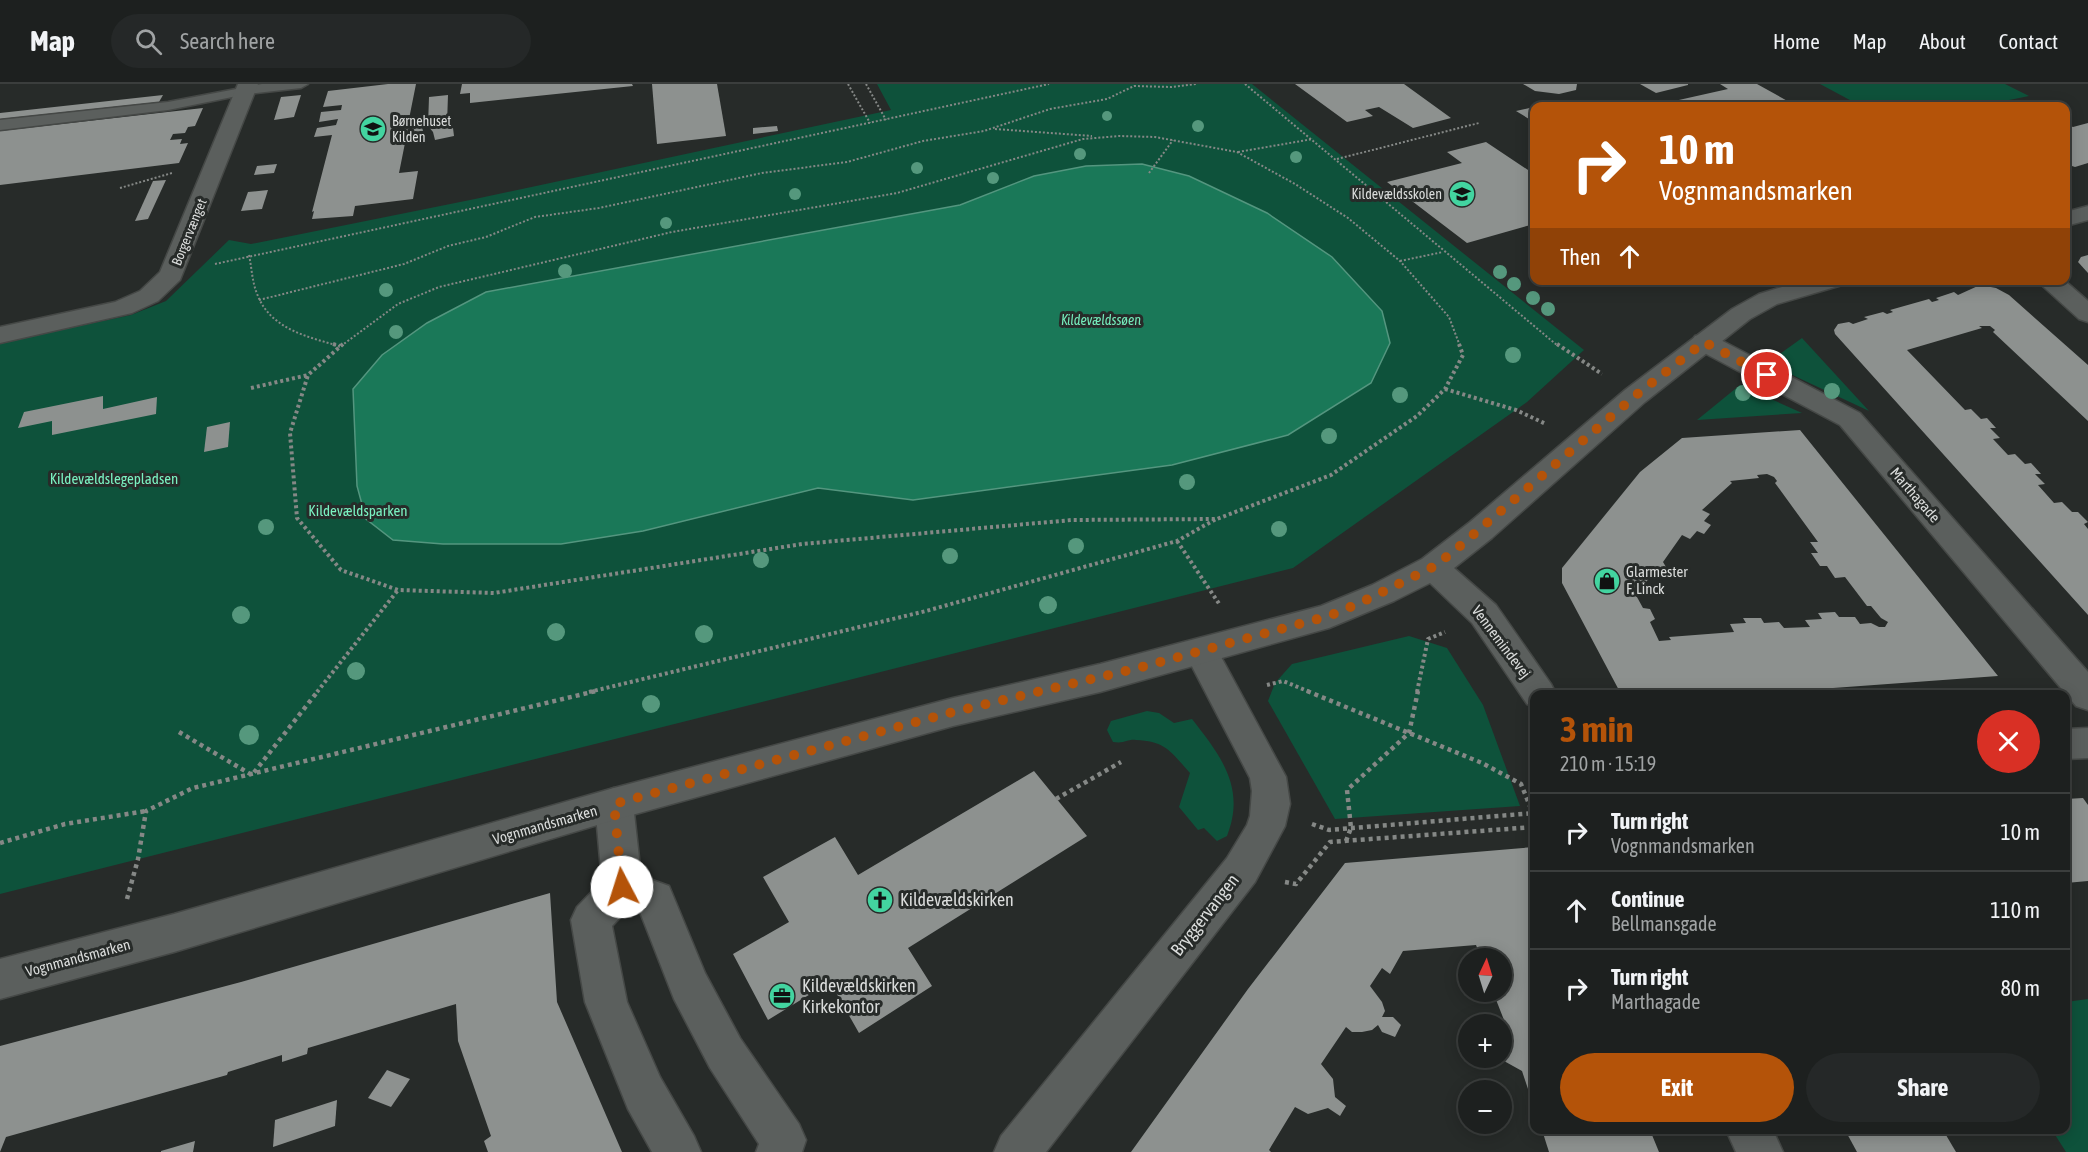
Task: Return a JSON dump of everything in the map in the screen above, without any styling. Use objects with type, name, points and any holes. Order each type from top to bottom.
[{"type":"street","name":"Borgervænget","points":[[0,335],[123,308],[150,296],[171,275],[248,87]]},
{"type":"street","points":[[2070,218],[2088,213]]},
{"type":"street","name":"Vognmandsmarken","points":[[0,979],[112,949],[614,804],[953,712],[1100,678],[1329,616],[1383,593],[1433,567],[1476,534],[1635,396],[1741,314],[1768,299],[1816,285]]},
{"type":"street","points":[[2054,285],[2088,314]]},
{"type":"street","name":"Marthagade","points":[[1704,342],[1850,419],[2088,696]]},
{"type":"street","name":"Vennemindevej","points":[[1433,567],[1484,614],[1536,690]]},
{"type":"street","name":"Bryggervangen","points":[[1017,1152],[1241,870],[1269,825],[1272,792],[1268,777],[1201,651]]},
{"type":"street","points":[[2070,744],[2088,743]]},
{"type":"street","points":[[614,804],[622,887],[591,920],[606,1002],[644,1093],[678,1152]]},
{"type":"street","points":[[622,887],[655,899],[689,985],[725,1053],[783,1140],[780,1152]]},
{"type":"street","points":[[1751,1134],[1760,1152]]},
{"type":"lane","points":[[0,125],[168,106],[248,87],[301,84]]},
{"type":"path","points":[[848,84],[870,123]]},
{"type":"path","points":[[866,84],[886,120]]},
{"type":"path","points":[[171,275],[249,255],[1049,84]]},
{"type":"path","points":[[259,300],[404,264],[448,246],[486,237],[535,217],[599,208],[762,173],[848,162],[923,141],[992,129],[1050,109],[1107,99],[1134,85],[1172,87],[1196,84]]},
{"type":"path","points":[[1245,84],[1566,351],[1635,396]]},
{"type":"path","points":[[1336,160],[1479,123]]},
{"type":"path","points":[[0,843],[65,824],[146,811],[193,789],[926,611],[1177,541],[1217,519],[1331,474],[1417,416],[1445,389],[1463,356],[1449,316],[1400,261],[1348,218],[1295,184],[1237,152],[1155,137],[1102,137],[992,129]]},
{"type":"path","points":[[251,388],[308,375],[340,346],[398,304],[439,287],[672,232],[897,193],[982,171],[1083,139],[1102,137]]},
{"type":"path","points":[[1149,172],[1173,140]]},
{"type":"path","points":[[1237,152],[1313,140]]},
{"type":"path","points":[[120,188],[216,163]]},
{"type":"path","points":[[1400,261],[1444,251]]},
{"type":"path","points":[[249,255],[259,300],[271,316],[290,331],[340,346]]},
{"type":"path","points":[[308,375],[290,433],[297,518],[341,570],[398,590],[494,593],[802,544],[1072,520],[1217,519]]},
{"type":"path","points":[[1445,389],[1516,410],[1582,441]]},
{"type":"path","points":[[1177,541],[1241,640]]},
{"type":"path","points":[[252,775],[398,590]]},
{"type":"path","points":[[1346,841],[1351,828],[1347,790],[1409,733],[1428,639],[1484,614]]},
{"type":"path","points":[[1226,696],[1284,681],[1482,763],[1521,784],[1530,805]]},
{"type":"path","points":[[179,732],[252,775]]},
{"type":"path","points":[[1056,799],[1121,762]]},
{"type":"path","points":[[1271,810],[1329,830],[1530,814]]},
{"type":"path","points":[[112,949],[138,859],[146,811]]},
{"type":"path","points":[[1241,870],[1296,884],[1330,842],[1530,827]]},
{"type":"green space","name":"Kildevældsparken","points":[[877,84],[1252,84],[1584,350],[1527,402],[1293,568],[0,894],[0,343],[131,315],[166,301],[229,240],[251,244],[475,199],[891,110]]},
{"type":"green space","points":[[1820,84],[2005,84],[2029,96],[2000,102],[1854,102]]},
{"type":"green space","points":[[1802,338],[1869,411],[1767,363]]},
{"type":"green space","points":[[1740,385],[1802,413],[1697,420]]},
{"type":"green space","points":[[1409,636],[1447,648],[1483,705],[1520,806],[1335,819],[1268,701],[1275,683],[1292,664]]},
{"type":"green space","points":[[1147,711],[1159,713],[1174,723],[1192,719],[1221,760],[1228,773],[1234,803],[1227,836],[1217,841],[1204,828],[1198,830],[1179,807],[1190,773],[1167,749],[1146,741],[1113,742],[1107,730],[1111,721]]},
{"type":"green space","points":[[2088,999],[2088,1152],[2066,1152],[2055,1134],[2070,1134],[2070,1001]]},
{"type":"water","name":"Kildevældssøen","points":[[1142,164],[1189,176],[1267,213],[1332,257],[1382,311],[1390,343],[1371,383],[1288,435],[1172,465],[913,500],[818,488],[643,531],[561,544],[443,544],[393,540],[366,519],[357,486],[353,389],[382,355],[427,323],[486,292],[960,205],[1034,176],[1086,166]]},
{"type":"building","points":[[388,84],[416,84],[408,124],[421,123],[423,131],[407,133],[399,173],[418,171],[413,199],[355,206],[353,216],[312,219],[332,135],[314,137],[317,128],[336,125],[338,119],[319,122],[321,112],[341,110],[342,105],[323,107],[328,91]]},
{"type":"building","points":[[462,84],[632,84],[633,86],[470,103],[470,93],[460,94]]},
{"type":"building","points":[[652,84],[717,84],[726,136],[657,144]]},
{"type":"building","points":[[1295,84],[1404,84],[1451,118],[1413,128],[1379,107],[1365,110],[1373,116],[1347,122]]},
{"type":"building","points":[[1523,84],[1577,84],[1576,90],[1559,94],[1535,91]]},
{"type":"building","points":[[1640,84],[1688,84],[1688,85],[1656,93]]},
{"type":"building","points":[[1720,84],[1757,84],[1789,102],[1670,102],[1728,89]]},
{"type":"building","points":[[163,95],[159,102],[0,119],[0,113]]},
{"type":"building","points":[[301,95],[294,117],[274,120],[281,97]]},
{"type":"building","points":[[448,95],[447,124],[453,128],[454,136],[435,140],[428,126],[429,97]]},
{"type":"building","points":[[203,108],[195,126],[188,127],[185,133],[173,134],[170,140],[182,139],[180,144],[188,143],[179,163],[0,185],[0,131]]},
{"type":"building","points":[[1530,108],[1530,120],[1516,111]]},
{"type":"building","points":[[2088,123],[2088,163],[2075,167],[2070,165],[2070,126]]},
{"type":"building","points":[[777,126],[778,131],[753,134],[753,128]]},
{"type":"building","points":[[1486,142],[1530,171],[1530,225],[1467,243],[1387,182],[1462,163],[1447,152]]},
{"type":"building","points":[[277,164],[274,173],[254,175],[257,166]]},
{"type":"building","points":[[166,180],[148,219],[135,221],[153,181]]},
{"type":"building","points":[[268,190],[262,209],[241,211],[248,192]]},
{"type":"building","points":[[2088,255],[2088,273],[2078,262],[2081,257]]},
{"type":"building","points":[[1980,285],[1996,288],[2009,295],[2088,365],[2088,421],[1993,332],[1995,330],[1990,326],[1979,326],[1982,328],[1907,350],[1965,410],[1971,409],[1981,419],[1987,418],[1996,428],[1990,428],[2000,438],[1993,439],[2008,455],[2015,454],[2025,464],[2031,463],[2041,474],[2035,474],[2045,484],[2038,485],[2054,503],[2062,502],[2072,512],[2078,512],[2088,522],[2084,524],[2088,529],[2088,615],[1835,334],[1834,330],[1838,324],[1849,322],[1853,324],[1868,319],[1864,317],[1883,312],[1887,314],[1893,312],[1890,310],[1929,299],[1932,302],[1939,300],[1936,298],[1954,292],[1958,295]]},
{"type":"building","points":[[103,396],[103,409],[157,397],[156,414],[52,435],[52,421],[18,428],[24,412]]},
{"type":"building","points":[[230,422],[228,447],[204,452],[207,427]]},
{"type":"building","points":[[1800,430],[1998,676],[1806,690],[1619,690],[1562,583],[1562,568],[1640,472],[1682,438]],"holes":[[[1767,474],[1777,481],[1775,483],[1818,542],[1810,542],[1818,553],[1811,553],[1820,566],[1827,566],[1835,578],[1845,577],[1867,606],[1871,606],[1881,618],[1888,622],[1885,627],[1871,623],[1860,624],[1855,617],[1839,617],[1835,612],[1818,613],[1822,619],[1805,620],[1810,627],[1784,628],[1779,622],[1764,623],[1761,618],[1743,618],[1746,623],[1730,624],[1734,632],[1669,637],[1671,640],[1659,641],[1650,622],[1655,619],[1650,609],[1643,608],[1632,588],[1642,587],[1655,571],[1662,573],[1666,567],[1663,562],[1682,535],[1690,539],[1697,531],[1704,534],[1711,525],[1704,521],[1710,514],[1702,510],[1732,483],[1730,481],[1759,478],[1757,475]]]},
{"type":"building","name":"Kildevældskirken","points":[[1034,771],[1087,836],[908,948],[932,986],[859,1033],[830,982],[768,1020],[733,954],[789,922],[763,877],[835,837],[858,875]]},
{"type":"building","points":[[2083,798],[2088,805],[2088,881],[2070,883],[2070,799]]},
{"type":"building","points":[[1530,847],[1530,1095],[1522,1071],[1512,1065],[1512,1014],[1502,1014],[1497,1002],[1512,1002],[1512,948],[1477,948],[1476,945],[1403,951],[1390,974],[1382,968],[1370,986],[1382,1002],[1385,1011],[1382,1017],[1393,1017],[1401,1025],[1395,1037],[1382,1032],[1378,1025],[1372,1030],[1362,1032],[1352,1032],[1346,1027],[1321,1064],[1333,1079],[1335,1097],[1346,1106],[1340,1116],[1328,1108],[1308,1114],[1295,1107],[1269,1150],[1271,1152],[1131,1152],[1248,989],[1345,863]]},
{"type":"building","points":[[550,893],[557,1002],[622,1152],[488,1152],[484,1141],[491,1136],[458,1041],[456,1004],[308,1048],[307,1054],[282,1062],[282,1055],[228,1072],[227,1075],[6,1137],[0,1152],[0,1046],[241,982]]},
{"type":"building","points":[[387,1070],[410,1079],[391,1107],[368,1098]]},
{"type":"building","points":[[337,1100],[335,1126],[273,1147],[275,1120]]},
{"type":"building","points":[[1543,1134],[1652,1134],[1659,1152],[1549,1152]]},
{"type":"building","points":[[1847,1134],[1945,1134],[1956,1152],[1857,1152]]},
{"type":"building","points":[[195,1141],[193,1152],[161,1152],[161,1151]]},
{"type":"place","name":"Børnehuset Kilden","points":[[373,129]]},
{"type":"place","name":"Kildevældsskolen","points":[[1462,194]]},
{"type":"place","name":"Glarmester F. Linck","points":[[1607,581]]},
{"type":"place","name":"Kildevældskirken","points":[[880,900]]},
{"type":"place","name":"Kildevældskirken Kirkekontor","points":[[782,996]]},
{"type":"route","points":[[622,887],[614,804],[953,712],[1100,678],[1329,616],[1383,593],[1433,567],[1472,538],[1635,396],[1704,342],[1767,375]]},
{"type":"park label","name":"Kildevældslegepladsen","points":[[114,479]]}]
